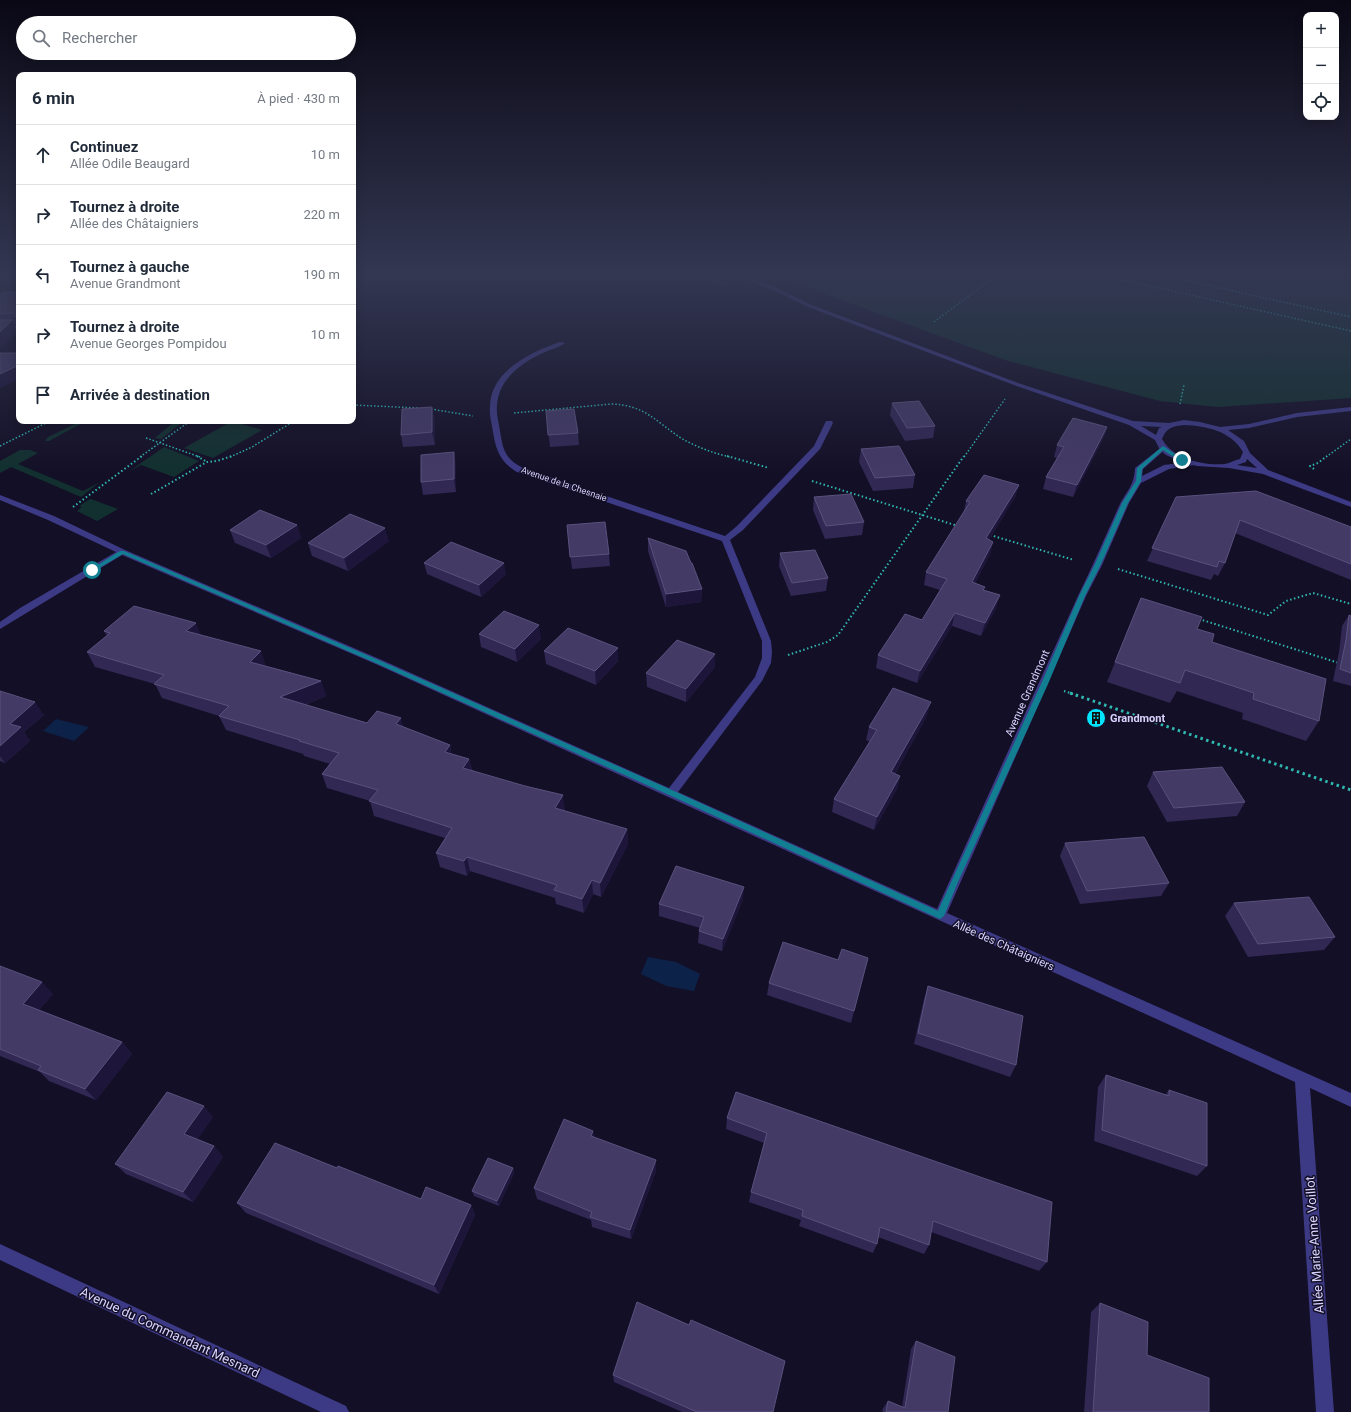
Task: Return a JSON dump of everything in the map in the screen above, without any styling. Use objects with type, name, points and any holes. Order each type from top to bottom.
[{"type":"street","name":"Avenue de la Chesnaie","points":[[562,343],[542,350],[529,357],[500,382],[493,405],[500,451],[507,462],[516,468],[726,539]]},
{"type":"street","points":[[907,343],[1016,384],[1132,423],[1158,439],[1163,448],[1177,457],[1192,463],[1208,466],[1228,466],[1265,472],[1351,505]]},
{"type":"street","points":[[1132,423],[1169,425],[1193,423],[1221,429],[1249,426],[1297,415],[1351,408]]},
{"type":"street","points":[[671,793],[759,679],[765,668],[768,657],[768,646],[765,635],[726,539],[740,528],[817,447],[829,423]]},
{"type":"street","points":[[1158,439],[1160,430],[1169,425]]},
{"type":"street","points":[[1241,441],[1249,426]]},
{"type":"street","points":[[1221,429],[1241,441],[1246,448],[1247,454],[1265,472]]},
{"type":"street","name":"Avenue Grandmont","points":[[940,916],[1082,596],[1125,503],[1138,481],[1139,468],[1163,448]]},
{"type":"street","points":[[1228,466],[1243,460],[1247,454]]},
{"type":"street","points":[[1138,481],[1167,467],[1192,463]]},
{"type":"street","name":"Allée des Châtaigniers","points":[[0,497],[51,518],[122,552],[380,663],[1351,1100]]},
{"type":"street","points":[[0,626],[23,610],[122,552]]},
{"type":"street","name":"Allée Marie-Anne Voillot","points":[[1302,1078],[1325,1412]]},
{"type":"street","name":"Avenue du Commandant Mesnard","points":[[0,1252],[340,1412]]},
{"type":"path","points":[[768,657],[779,657],[827,642],[838,635],[1016,384]]},
{"type":"path","points":[[1180,407],[1184,385]]},
{"type":"path","points":[[427,409],[477,416],[611,404],[627,404],[638,408],[690,443],[790,475],[961,526]]},
{"type":"path","points":[[356,405],[420,408]]},
{"type":"path","points":[[0,446],[44,424]]},
{"type":"path","points":[[71,508],[186,424]]},
{"type":"path","points":[[151,494],[207,462],[212,462],[235,455],[269,437],[289,424]]},
{"type":"path","points":[[146,438],[204,459],[207,462]]},
{"type":"path","points":[[1310,466],[1318,463],[1351,439]]},
{"type":"path","points":[[984,533],[1074,560]]},
{"type":"path","points":[[1116,568],[1143,575],[1268,615],[1286,601],[1313,593],[1351,604]]},
{"type":"path","points":[[1193,618],[1344,664]]},
{"type":"path","points":[[1064,691],[1351,790]]},
{"type":"green space","points":[[958,343],[1351,343],[1351,398],[1218,407],[1160,401],[1005,360]]},
{"type":"green space","points":[[75,424],[80,424],[49,441],[45,441],[48,437]]},
{"type":"green space","points":[[171,424],[180,424],[161,439],[155,438]]},
{"type":"green space","points":[[227,424],[242,424],[262,430],[213,458],[184,448]]},
{"type":"green space","points":[[164,447],[199,461],[174,477],[141,465],[128,472]]},
{"type":"green space","points":[[20,450],[30,450],[38,453],[18,464],[83,491],[100,482],[81,497],[11,467],[0,473],[0,461]]},
{"type":"green space","points":[[90,499],[118,509],[97,521],[77,511],[82,507],[79,506]]},
{"type":"water","points":[[56,719],[89,727],[74,741],[43,731]]},
{"type":"water","points":[[648,957],[676,962],[700,974],[694,991],[666,986],[641,974]]},
{"type":"building","points":[[0,353],[16,353],[16,366],[0,374]]},
{"type":"building","points":[[919,401],[935,426],[907,428],[892,403]]},
{"type":"building","points":[[432,407],[432,432],[401,435],[402,409]]},
{"type":"building","points":[[574,409],[578,433],[548,435],[546,411]]},
{"type":"building","points":[[1073,418],[1107,427],[1077,485],[1046,477],[1064,447],[1057,445]]},
{"type":"building","points":[[899,446],[915,475],[875,478],[861,449]]},
{"type":"building","points":[[454,452],[454,479],[421,482],[421,455]]},
{"type":"building","points":[[984,475],[1019,485],[986,538],[993,542],[972,582],[985,587],[983,590],[1000,595],[985,623],[955,613],[920,671],[878,655],[905,614],[922,620],[947,579],[926,572],[970,502],[966,501]]},
{"type":"building","points":[[1256,491],[1351,527],[1351,564],[1240,520],[1225,563],[1219,561],[1217,567],[1152,548],[1176,497]]},
{"type":"building","points":[[851,494],[864,522],[826,526],[814,497]]},
{"type":"building","points":[[260,510],[297,525],[266,545],[230,530]]},
{"type":"building","points":[[350,514],[385,528],[344,558],[308,543]]},
{"type":"building","points":[[605,522],[609,554],[570,557],[567,525]]},
{"type":"building","points":[[648,538],[686,551],[702,589],[666,594]]},
{"type":"building","points":[[451,542],[504,563],[479,585],[424,563]]},
{"type":"building","points":[[815,550],[828,578],[792,583],[780,553]]},
{"type":"building","points":[[1141,598],[1202,617],[1197,629],[1214,634],[1212,642],[1326,679],[1319,721],[1253,699],[1254,693],[1185,670],[1180,683],[1115,662]]},
{"type":"building","points":[[134,606],[196,623],[186,631],[261,651],[250,662],[321,681],[280,697],[367,723],[377,711],[401,718],[396,724],[450,745],[445,752],[469,759],[463,768],[525,786],[563,795],[555,808],[627,829],[600,883],[592,880],[582,899],[554,890],[557,885],[467,857],[464,861],[436,853],[452,828],[369,801],[378,790],[322,774],[339,753],[219,716],[229,706],[154,684],[164,675],[87,652],[110,633],[104,631]]},
{"type":"building","points":[[504,611],[539,625],[515,649],[479,634]]},
{"type":"building","points":[[1349,615],[1351,616],[1351,673],[1340,669]]},
{"type":"building","points":[[568,628],[618,648],[595,671],[544,651]]},
{"type":"building","points":[[677,640],[715,654],[686,689],[646,673]]},
{"type":"building","points":[[893,688],[931,702],[891,772],[900,776],[877,817],[834,799],[877,730],[869,727]]},
{"type":"building","points":[[0,691],[35,702],[10,724],[21,727],[0,746]]},
{"type":"building","points":[[1222,767],[1245,802],[1174,808],[1153,772]]},
{"type":"building","points":[[1144,837],[1169,883],[1087,891],[1065,843]]},
{"type":"building","points":[[676,866],[744,887],[723,939],[699,931],[704,917],[659,904]]},
{"type":"building","points":[[1309,897],[1335,937],[1258,944],[1234,903]]},
{"type":"building","points":[[783,942],[838,960],[842,949],[868,958],[854,1011],[769,983]]},
{"type":"building","points":[[0,966],[42,982],[23,1004],[122,1042],[85,1089],[38,1070],[41,1066],[0,1049]]},
{"type":"building","points":[[928,986],[1023,1016],[1016,1065],[918,1033]]},
{"type":"building","points":[[1106,1075],[1169,1096],[1169,1090],[1207,1103],[1207,1166],[1102,1130]]},
{"type":"building","points":[[167,1092],[204,1106],[184,1134],[214,1146],[183,1192],[115,1164]]},
{"type":"building","points":[[736,1092],[1052,1202],[1047,1262],[933,1221],[929,1245],[880,1227],[877,1244],[802,1216],[803,1210],[751,1192],[767,1133],[727,1118]]},
{"type":"building","points":[[564,1119],[593,1131],[591,1136],[656,1160],[630,1230],[590,1217],[592,1212],[534,1188]]},
{"type":"building","points":[[275,1143],[421,1199],[426,1187],[471,1205],[434,1285],[237,1203]]},
{"type":"building","points":[[488,1158],[513,1168],[497,1201],[472,1191]]},
{"type":"building","points":[[637,1302],[689,1325],[691,1320],[785,1361],[773,1412],[697,1412],[613,1375]]},
{"type":"building","points":[[1100,1303],[1148,1322],[1147,1355],[1209,1378],[1209,1412],[1093,1412]]},
{"type":"building","points":[[916,1341],[955,1357],[948,1412],[886,1412],[888,1401],[905,1408]]},
{"type":"place","name":"Grandmont","points":[[1096,718]]},
{"type":"route","points":[[92,570],[122,552],[380,663],[671,793],[940,916],[1082,596],[1125,503],[1138,481],[1139,468],[1163,448],[1182,460]]}]
